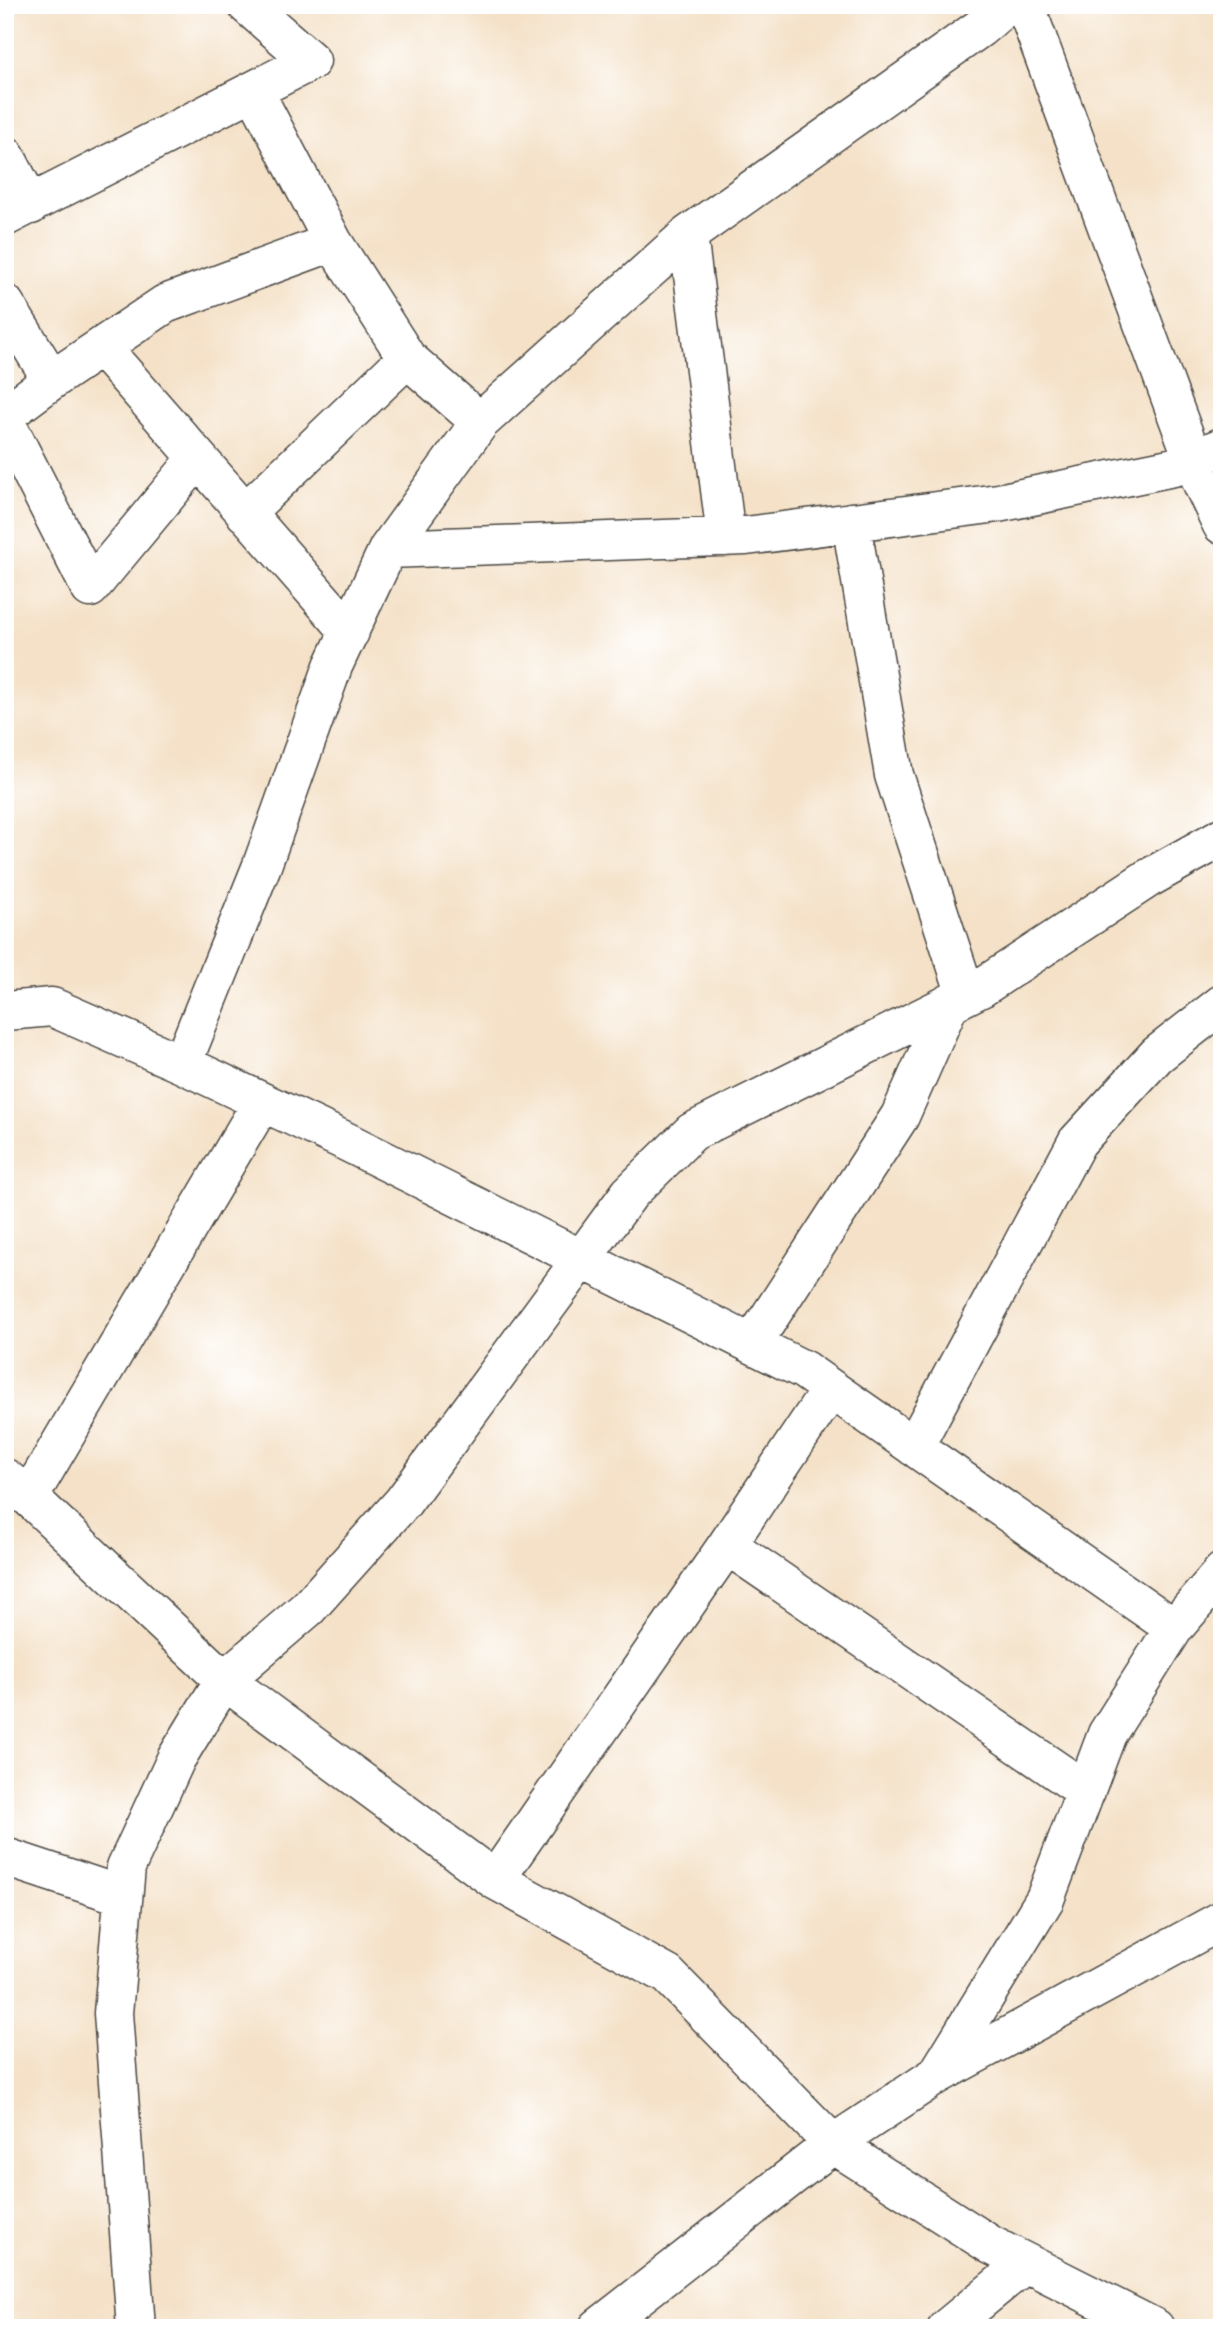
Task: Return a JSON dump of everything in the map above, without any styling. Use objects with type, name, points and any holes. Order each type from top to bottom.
[{"type":"street","points":[[5,155],[18,211],[311,61],[247,5]]},
{"type":"street","points":[[182,1064],[261,868],[333,666],[388,549],[480,422],[688,235],[980,28],[1007,5]]},
{"type":"street","points":[[1025,5],[1207,453],[1222,524]]},
{"type":"street","points":[[254,91],[333,242],[407,359],[480,422]]},
{"type":"street","points":[[688,235],[726,537]]},
{"type":"street","points":[[197,458],[90,588],[5,418],[52,380],[164,303],[333,242]]},
{"type":"street","points":[[5,304],[52,380]]},
{"type":"street","points":[[100,348],[350,632]]},
{"type":"street","points":[[245,513],[407,359]]},
{"type":"street","points":[[388,549],[746,536],[998,503],[1174,467],[1207,453]]},
{"type":"street","points":[[752,1344],[900,1115],[958,999],[894,775],[851,522]]},
{"type":"street","points":[[136,2328],[114,2013],[125,1867],[176,1759],[224,1680],[308,1608],[402,1502],[630,1193],[692,1132],[981,988],[1147,879],[1222,837]]},
{"type":"street","points":[[914,1447],[1077,1142],[1157,1055],[1222,1004]]},
{"type":"street","points":[[5,1012],[52,1007],[182,1064],[804,1370],[1174,1628]]},
{"type":"street","points":[[262,1102],[17,1487],[224,1680],[495,1880],[668,1975],[833,2144],[991,2245],[1155,2328]]},
{"type":"street","points":[[495,1880],[727,1545],[831,1388]]},
{"type":"street","points":[[727,1545],[1086,1791]]},
{"type":"street","points":[[937,2075],[1045,1899],[1107,1734],[1174,1628],[1222,1572]]},
{"type":"street","points":[[5,1857],[123,1896]]},
{"type":"street","points":[[618,2322],[833,2144],[937,2075],[1222,1920]]},
{"type":"street","points":[[947,2328],[1026,2263]]}]
